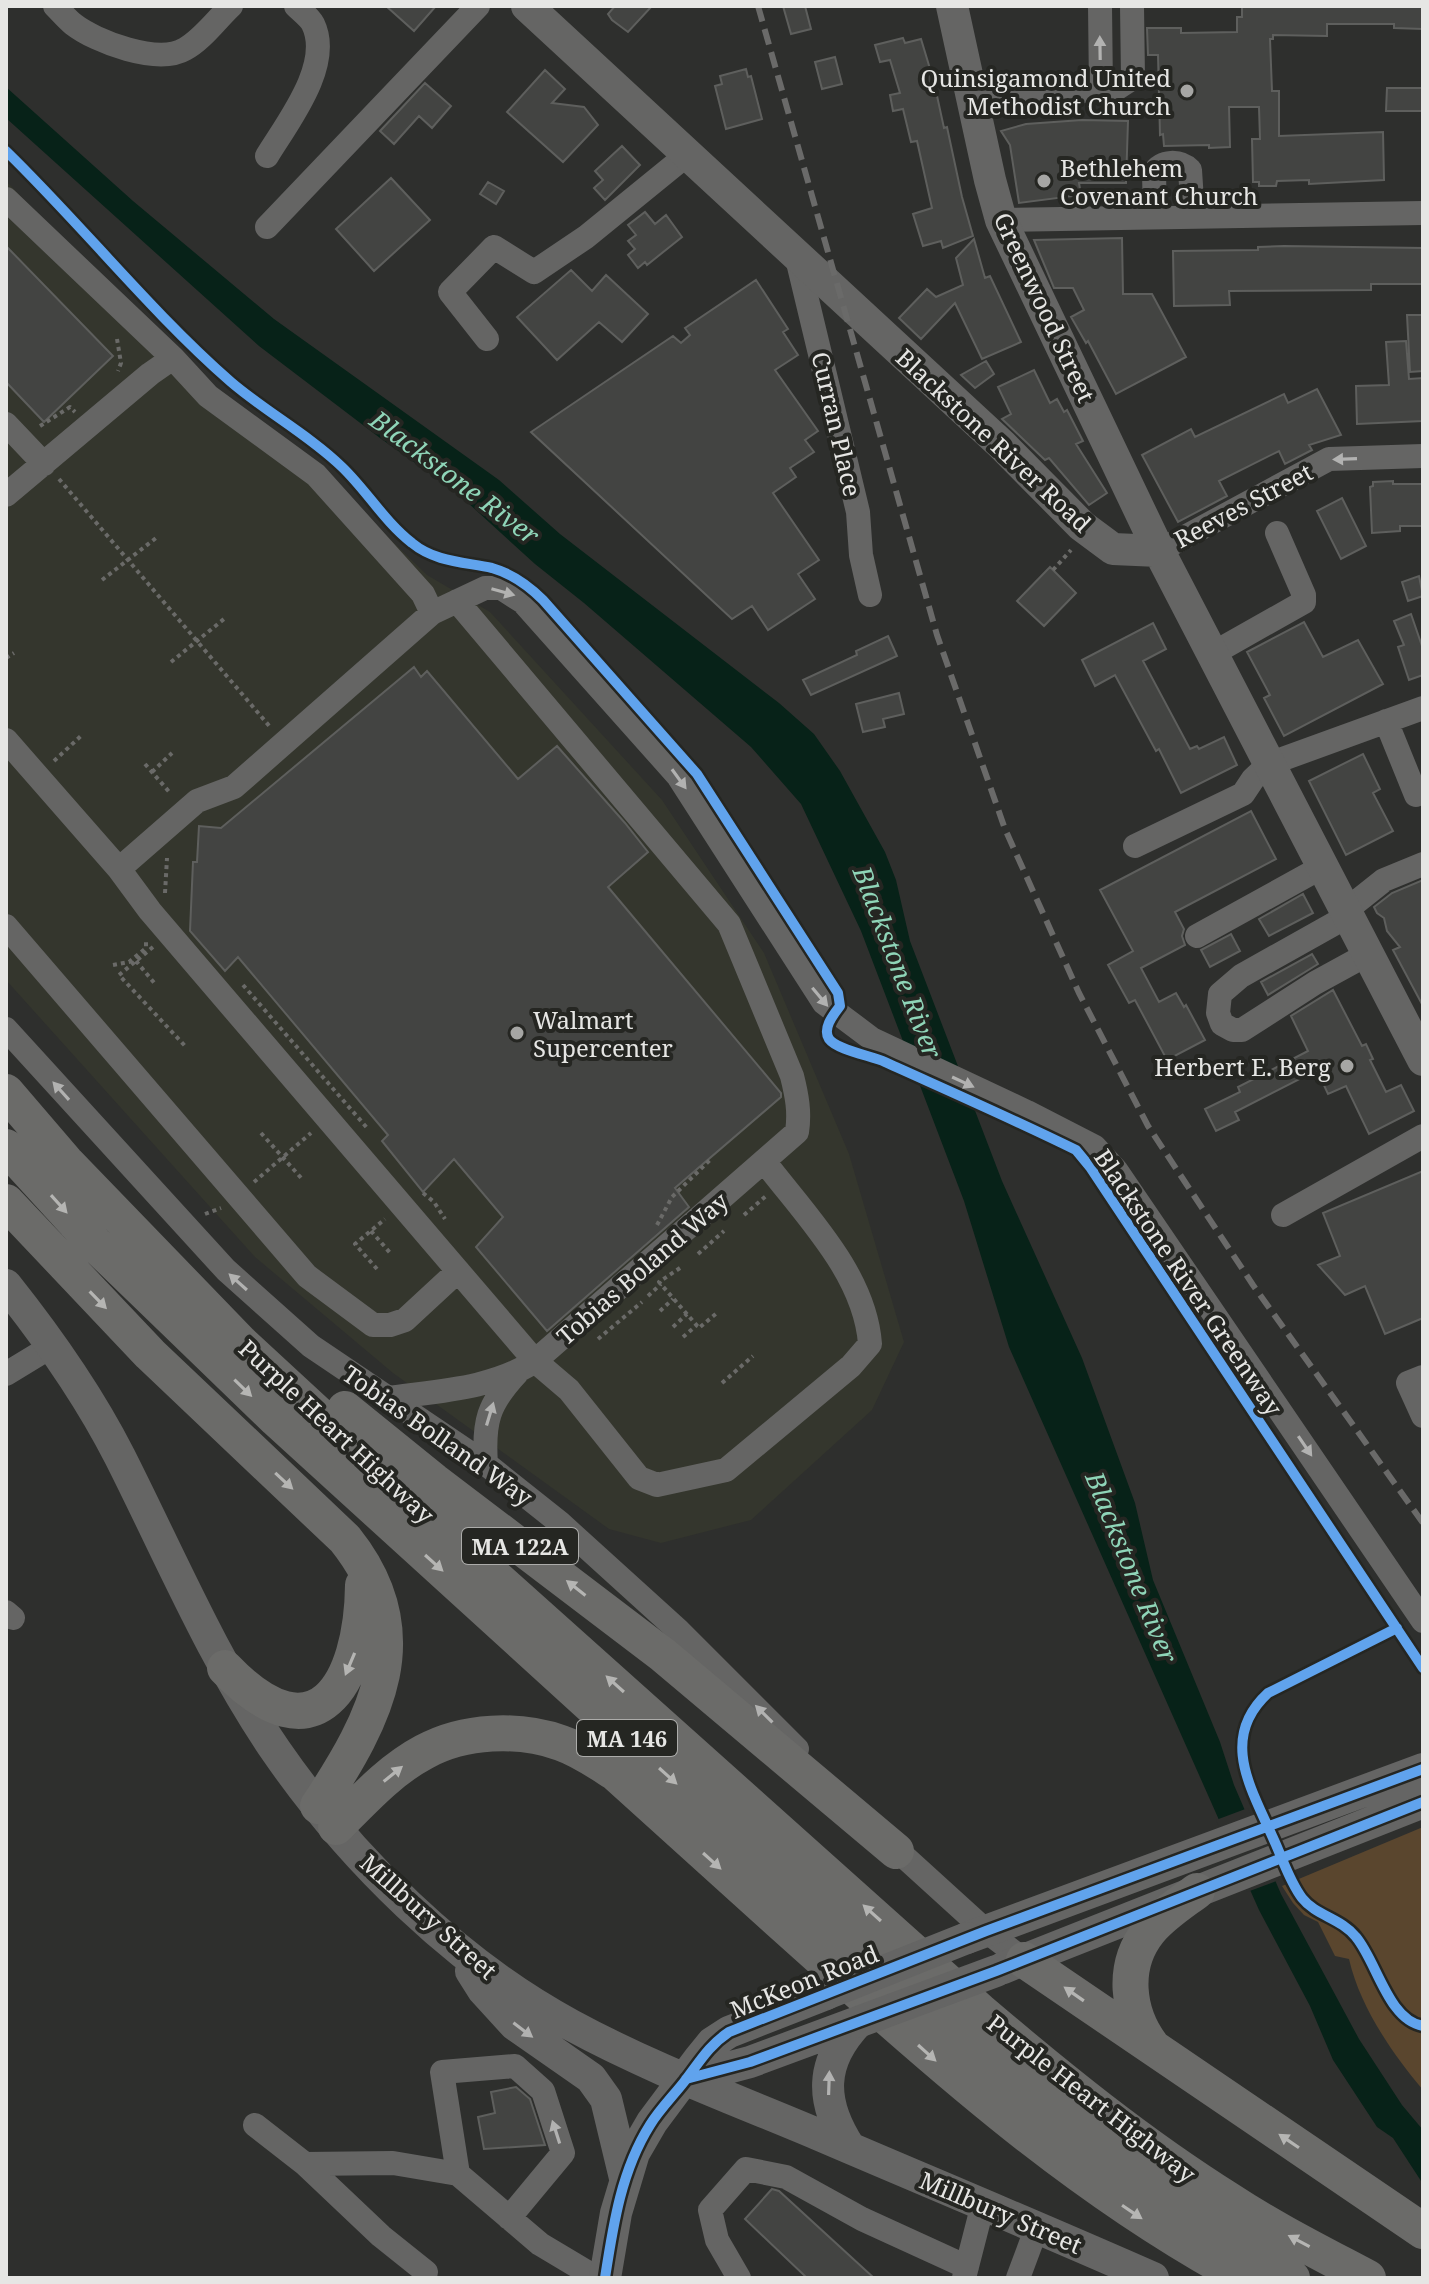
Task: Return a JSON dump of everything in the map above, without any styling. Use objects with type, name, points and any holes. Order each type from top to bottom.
[{"type":"highway","name":"Purple Heart Highway","points":[[6,1092],[66,1162],[241,1343],[475,1559],[980,2011],[1066,2084],[1173,2163],[1230,2201],[1368,2278]]},
{"type":"highway","name":"Purple Heart Highway","points":[[6,1147],[95,1244],[276,1419],[985,2058],[1077,2135],[1162,2197],[1292,2278]]},
{"type":"highway","points":[[6,1202],[150,1354],[318,1513],[361,1560],[382,1610],[385,1648],[375,1702],[327,1816]]},
{"type":"highway","name":"MA 122A","points":[[143,1243],[434,1481],[663,1655],[896,1851]]},
{"type":"highway","points":[[225,1668],[244,1688],[277,1708],[312,1710],[323,1704],[342,1682],[357,1645],[362,1601],[361,1560]]},
{"type":"highway","points":[[327,1816],[426,1750],[458,1740],[493,1733],[526,1735],[561,1743],[589,1756],[615,1773],[923,2050],[992,2108],[1056,2158],[1154,2227],[1243,2278]]},
{"type":"highway","points":[[1156,2051],[1134,2017],[1130,1997],[1136,1954],[1148,1932],[1197,1891]]},
{"type":"highway","points":[[1010,1966],[1156,2051],[1423,2231]]},
{"type":"main road","name":"Blackstone River Road","points":[[527,6],[1002,445],[1082,526],[1113,549],[1159,551]]},
{"type":"main road","name":"Greenwood Street","points":[[952,6],[1001,220],[1159,551]]},
{"type":"main road","points":[[1159,551],[1421,1051]]},
{"type":"main road","name":"Millbury Street","points":[[6,1285],[52,1346],[119,1454],[225,1668],[270,1742],[327,1816],[391,1887],[457,1948],[568,2024],[630,2056],[1153,2278]]},
{"type":"main road","name":"McKeon Road","points":[[625,2178],[634,2153],[652,2122],[712,2043],[729,2032],[976,1934],[1423,1769]]},
{"type":"main road","points":[[686,2079],[750,2062],[1010,1966],[1423,1802]]},
{"type":"main road","points":[[457,1948],[483,1990],[515,2025],[578,2067],[599,2089],[610,2112],[625,2178],[605,2278]]},
{"type":"main road","points":[[850,2148],[832,2113],[827,2087],[839,2046],[858,2022]]},
{"type":"street","points":[[55,6],[75,26],[144,55],[162,55],[184,50],[231,6]]},
{"type":"street","points":[[267,156],[306,93],[318,52],[313,24],[296,6]]},
{"type":"street","points":[[267,227],[478,6]]},
{"type":"street","points":[[1100,6],[1101,90]]},
{"type":"street","points":[[973,103],[997,97],[1116,89],[1133,78],[1132,6]]},
{"type":"street","points":[[487,339],[450,292],[494,247],[534,272],[586,237],[688,154]]},
{"type":"street","points":[[1155,216],[1154,173],[1164,163],[1178,164],[1190,170],[1193,216]]},
{"type":"street","points":[[6,199],[173,358],[208,396],[316,475],[423,594],[432,613]]},
{"type":"street","points":[[1001,220],[1423,213]]},
{"type":"street","name":"Curran Place","points":[[796,254],[858,512],[861,555],[870,595]]},
{"type":"street","points":[[6,495],[49,469],[150,374],[173,358]]},
{"type":"street","points":[[6,424],[49,469]]},
{"type":"street","name":"Reeves Street","points":[[1159,551],[1329,459],[1423,456]]},
{"type":"street","points":[[1212,654],[1304,602],[1304,595],[1277,533]]},
{"type":"street","points":[[119,869],[197,801],[234,787],[432,613],[485,588],[501,588],[523,602],[678,776],[824,1003],[872,1039],[1095,1147],[1116,1170],[1423,1621]]},
{"type":"street","name":"Tobias Boland Way","points":[[457,601],[729,924],[792,1076],[799,1117],[797,1132],[497,1395],[488,1415],[484,1438],[486,1464]]},
{"type":"street","points":[[1135,846],[1243,794],[1269,764],[1423,708]]},
{"type":"street","points":[[1386,721],[1416,795]]},
{"type":"street","points":[[6,740],[119,869],[150,911],[458,1271],[526,1367],[569,1390],[639,1478],[657,1485],[726,1470],[858,1360],[870,1344],[865,1308],[834,1252],[764,1161]]},
{"type":"street","points":[[1368,954],[1315,983],[1242,1030],[1233,1030],[1222,1024],[1218,1013],[1220,994],[1241,976],[1346,913],[1384,880],[1423,864]]},
{"type":"street","points":[[1197,936],[1322,867]]},
{"type":"street","points":[[6,926],[307,1276],[373,1325],[390,1325],[405,1320],[458,1271]]},
{"type":"street","name":"Tobias Bolland Way","points":[[6,1029],[226,1270],[311,1346],[486,1464],[560,1523],[643,1596],[1010,1966]]},
{"type":"street","points":[[1283,1215],[1423,1136]]},
{"type":"street","points":[[6,1374],[52,1346]]},
{"type":"street","name":"Tobias Boland Way","points":[[388,1398],[484,1383],[526,1367]]},
{"type":"street","points":[[1423,1377],[1408,1383],[1423,1416]]},
{"type":"street","points":[[458,2174],[442,2072],[515,2066],[543,2091],[563,2153],[509,2218]]},
{"type":"street","points":[[255,2125],[305,2164],[381,2236],[426,2272]]},
{"type":"street","points":[[305,2164],[393,2163],[458,2174],[540,2244],[597,2278]]},
{"type":"street","points":[[739,2278],[717,2240],[710,2210],[746,2169],[786,2177],[965,2272],[983,2204]]},
{"type":"street","points":[[1018,2278],[1037,2227]]},
{"type":"path","points":[[112,380],[121,363],[117,339]]},
{"type":"path","points":[[68,420],[86,405]]},
{"type":"path","points":[[32,422],[41,426],[70,407],[77,413]]},
{"type":"path","points":[[49,469],[274,731]]},
{"type":"path","points":[[102,580],[156,538]]},
{"type":"path","points":[[1053,570],[1076,545]]},
{"type":"path","points":[[171,662],[224,619]]},
{"type":"path","points":[[6,658],[14,653]]},
{"type":"path","points":[[53,762],[83,734]]},
{"type":"path","points":[[152,772],[172,753]]},
{"type":"path","points":[[145,764],[175,799]]},
{"type":"path","points":[[166,903],[165,862],[170,850]]},
{"type":"path","points":[[113,965],[129,962],[146,948],[144,941],[148,938],[154,946],[119,975],[186,1047]]},
{"type":"path","points":[[136,961],[156,985]]},
{"type":"path","points":[[238,981],[248,988],[375,1138]]},
{"type":"path","points":[[253,1182],[315,1130]]},
{"type":"path","points":[[261,1133],[303,1180]]},
{"type":"path","points":[[653,1231],[672,1197],[711,1159]]},
{"type":"path","points":[[421,1192],[434,1202],[447,1223]]},
{"type":"path","points":[[744,1215],[766,1196]]},
{"type":"path","points":[[205,1214],[223,1207]]},
{"type":"path","points":[[377,1269],[355,1244],[391,1215]]},
{"type":"path","points":[[371,1231],[392,1255]]},
{"type":"path","points":[[698,1254],[724,1231]]},
{"type":"path","points":[[648,1296],[661,1284],[659,1282],[680,1268]]},
{"type":"path","points":[[661,1284],[699,1328],[718,1312]]},
{"type":"path","points":[[660,1311],[674,1299]]},
{"type":"path","points":[[598,1339],[642,1302]]},
{"type":"path","points":[[673,1327],[687,1314]]},
{"type":"path","points":[[683,1337],[697,1325]]},
{"type":"path","points":[[722,1383],[753,1356]]},
{"type":"shaded area","points":[[6,181],[200,379],[330,481],[427,575],[490,612],[662,800],[764,953],[849,1154],[904,1342],[872,1410],[751,1520],[661,1543],[609,1529],[393,1373],[255,1257],[6,980]]},
{"type":"shaded area","points":[[1423,1827],[1423,2090],[1378,2029],[1361,1995],[1349,1959],[1335,1956],[1318,1922],[1304,1915],[1282,1886]]},
{"type":"water","name":"Blackstone River","points":[[6,87],[133,201],[274,319],[499,480],[560,534],[779,703],[814,734],[840,771],[885,852],[896,880],[910,941],[1002,1181],[1082,1358],[1135,1503],[1153,1580],[1220,1742],[1234,1785],[1281,1894],[1359,2039],[1402,2105],[1423,2130],[1423,2184],[1393,2138],[1377,2127],[1333,2060],[1310,2006],[1259,1910],[1009,1347],[964,1201],[861,931],[801,804],[751,747],[535,564],[456,492],[259,346],[6,118]]},
{"type":"pier","points":[[1248,1808],[1279,1880],[1247,1892],[1216,1820]]},
{"type":"building","points":[[386,6],[436,6],[414,31]]},
{"type":"building","points":[[615,6],[652,6],[628,32],[608,14]]},
{"type":"building","points":[[783,6],[805,6],[811,29],[791,34]]},
{"type":"building","points":[[1242,6],[1423,6],[1423,29],[1394,28],[1394,24],[1327,24],[1327,36],[1273,35],[1270,39],[1272,91],[1279,91],[1279,136],[1383,132],[1384,180],[1309,184],[1309,180],[1277,181],[1276,186],[1259,186],[1259,182],[1253,182],[1252,139],[1260,139],[1259,107],[1229,107],[1230,147],[1164,146],[1163,134],[1160,135],[1158,55],[1148,55],[1147,28],[1181,28],[1181,33],[1237,32],[1237,17],[1242,17]]},
{"type":"building","points":[[903,38],[905,43],[921,39],[944,128],[947,127],[973,236],[943,248],[941,241],[923,246],[913,214],[932,208],[917,141],[911,142],[903,109],[893,111],[890,95],[900,93],[890,60],[880,62],[875,45]]},
{"type":"building","points":[[835,57],[842,84],[822,89],[815,62]]},
{"type":"building","points":[[746,69],[748,77],[751,76],[762,119],[726,129],[715,86],[722,84],[720,76]]},
{"type":"building","points":[[545,70],[565,89],[552,103],[584,107],[598,125],[563,162],[507,112]]},
{"type":"building","points":[[425,83],[451,106],[432,128],[419,116],[394,144],[380,131]]},
{"type":"building","points":[[1387,88],[1423,88],[1423,111],[1386,111]]},
{"type":"building","points":[[1128,121],[1126,183],[1079,183],[1081,195],[1019,203],[1010,145],[1001,131],[1026,124]]},
{"type":"building","points":[[622,146],[640,165],[605,200],[594,188],[603,180],[595,171]]},
{"type":"building","points":[[391,178],[430,220],[374,271],[336,229]]},
{"type":"building","points":[[488,182],[504,191],[496,204],[480,194]]},
{"type":"building","points":[[645,212],[655,224],[666,215],[682,237],[647,265],[645,262],[638,268],[628,255],[635,249],[628,241],[636,235],[628,225]]},
{"type":"building","points":[[1122,238],[1123,294],[1152,294],[1186,357],[1116,394],[1088,341],[1086,343],[1071,317],[1084,310],[1073,288],[1054,288],[1034,240]]},
{"type":"building","points":[[974,239],[985,278],[990,276],[1021,342],[982,359],[955,303],[921,339],[899,318],[927,289],[936,297],[963,285],[956,258]]},
{"type":"building","points":[[6,246],[113,356],[44,422],[6,382]]},
{"type":"building","points":[[1258,247],[1423,248],[1423,284],[1371,284],[1371,290],[1229,291],[1230,305],[1174,306],[1173,251],[1258,250]]},
{"type":"building","points":[[571,270],[592,291],[606,275],[648,314],[622,342],[599,322],[557,360],[517,317]]},
{"type":"building","points":[[756,280],[788,329],[783,332],[798,355],[775,370],[818,431],[805,440],[814,452],[790,468],[796,477],[773,493],[819,560],[798,574],[815,599],[768,630],[752,606],[732,619],[531,432],[673,336],[681,343],[690,335],[685,328]]},
{"type":"building","points":[[1407,315],[1423,315],[1423,371],[1410,372]]},
{"type":"building","points":[[1406,341],[1409,379],[1423,378],[1423,421],[1357,424],[1356,386],[1389,385],[1386,342]]},
{"type":"building","points":[[986,361],[994,374],[975,388],[961,375]]},
{"type":"building","points":[[1034,370],[1050,403],[1057,399],[1064,412],[1067,410],[1083,441],[1076,444],[1107,493],[1089,505],[1049,458],[1045,460],[1002,419],[1011,414],[998,387]]},
{"type":"building","points":[[1317,389],[1341,435],[1309,445],[1312,450],[1285,464],[1279,451],[1219,481],[1227,496],[1178,522],[1142,455],[1191,429],[1195,437],[1284,394],[1288,403]]},
{"type":"building","points":[[1393,481],[1393,484],[1423,484],[1423,526],[1400,526],[1400,531],[1372,533],[1370,487],[1373,482]]},
{"type":"building","points":[[1342,498],[1366,546],[1341,559],[1317,511]]},
{"type":"building","points":[[1050,567],[1076,593],[1044,626],[1017,601]]},
{"type":"building","points":[[1419,576],[1423,596],[1408,601],[1402,582]]},
{"type":"building","points":[[1411,614],[1423,649],[1423,675],[1409,680],[1398,647],[1404,645],[1394,621]]},
{"type":"building","points":[[1304,622],[1323,657],[1358,640],[1383,684],[1284,736],[1264,698],[1270,695],[1247,652]]},
{"type":"building","points":[[1153,623],[1166,649],[1143,661],[1190,749],[1197,746],[1199,749],[1224,737],[1237,765],[1181,793],[1115,675],[1095,686],[1082,660]]},
{"type":"building","points":[[888,636],[897,656],[811,695],[803,680],[857,655],[856,651]]},
{"type":"building","name":"Walmart Supercenter","points":[[414,667],[421,677],[427,671],[518,779],[557,746],[625,823],[648,852],[608,887],[781,1093],[781,1097],[675,1188],[689,1207],[547,1331],[476,1247],[503,1217],[454,1159],[423,1192],[382,1141],[388,1135],[238,957],[225,971],[190,931],[193,862],[197,862],[199,826],[221,828]]},
{"type":"building","points":[[899,693],[904,714],[883,719],[885,727],[863,732],[856,704]]},
{"type":"building","points":[[1363,754],[1380,789],[1373,793],[1393,831],[1346,855],[1309,781]]},
{"type":"building","points":[[1251,811],[1276,859],[1175,912],[1184,929],[1182,936],[1185,945],[1141,968],[1159,1002],[1176,993],[1205,1040],[1167,1060],[1135,1000],[1129,1003],[1108,965],[1133,951],[1100,890]]},
{"type":"building","points":[[1423,880],[1423,1006],[1393,950],[1400,947],[1374,907],[1392,893]]},
{"type":"building","points":[[1303,894],[1313,913],[1269,936],[1259,919]]},
{"type":"building","points":[[1231,934],[1240,951],[1210,967],[1201,950]]},
{"type":"building","points":[[1312,954],[1318,964],[1268,995],[1261,982]]},
{"type":"building","points":[[1333,990],[1362,1046],[1366,1044],[1373,1059],[1370,1060],[1386,1092],[1401,1085],[1414,1111],[1369,1134],[1346,1086],[1328,1094],[1317,1070],[1235,1112],[1239,1120],[1216,1131],[1205,1109],[1240,1092],[1238,1087],[1308,1051],[1291,1016]]},
{"type":"building","points":[[1423,1171],[1423,1318],[1385,1334],[1365,1286],[1345,1295],[1318,1265],[1340,1256],[1323,1213]]},
{"type":"building","points":[[516,2087],[530,2099],[545,2145],[484,2149],[478,2117],[495,2113],[491,2092]]},
{"type":"building","points":[[772,2189],[779,2191],[874,2278],[807,2278],[745,2219]]},
{"type":"railway","points":[[758,6],[937,635],[1005,829],[1079,993],[1148,1126],[1253,1285],[1423,1523]]},
{"type":"cycle path","name":"Blackstone River Greenway","points":[[6,151],[201,355],[244,393],[329,455],[412,543],[440,558],[507,573],[543,600],[697,774],[838,993],[840,1006],[827,1030],[833,1043],[885,1062],[1076,1150],[1423,1668]]},
{"type":"cycle path","points":[[1397,1628],[1268,1693],[1253,1710],[1242,1745],[1244,1764],[1256,1801],[1297,1891],[1314,1909],[1343,1925],[1356,1937],[1392,2002],[1411,2021],[1423,2026]]},
{"type":"cycle path","points":[[605,2278],[620,2199],[640,2143],[650,2125],[704,2055],[729,2032],[986,1931],[1423,1769]]},
{"type":"cycle path","points":[[686,2079],[750,2062],[996,1971],[1423,1802]]},
{"type":"place","name":"Quinsigamond United Methodist Church","points":[[1187,91]]},
{"type":"place","name":"Bethlehem Covenant Church","points":[[1044,181]]},
{"type":"place","name":"Walmart Supercenter","points":[[517,1033]]},
{"type":"place","name":"Herbert E. Berg","points":[[1347,1066]]}]
